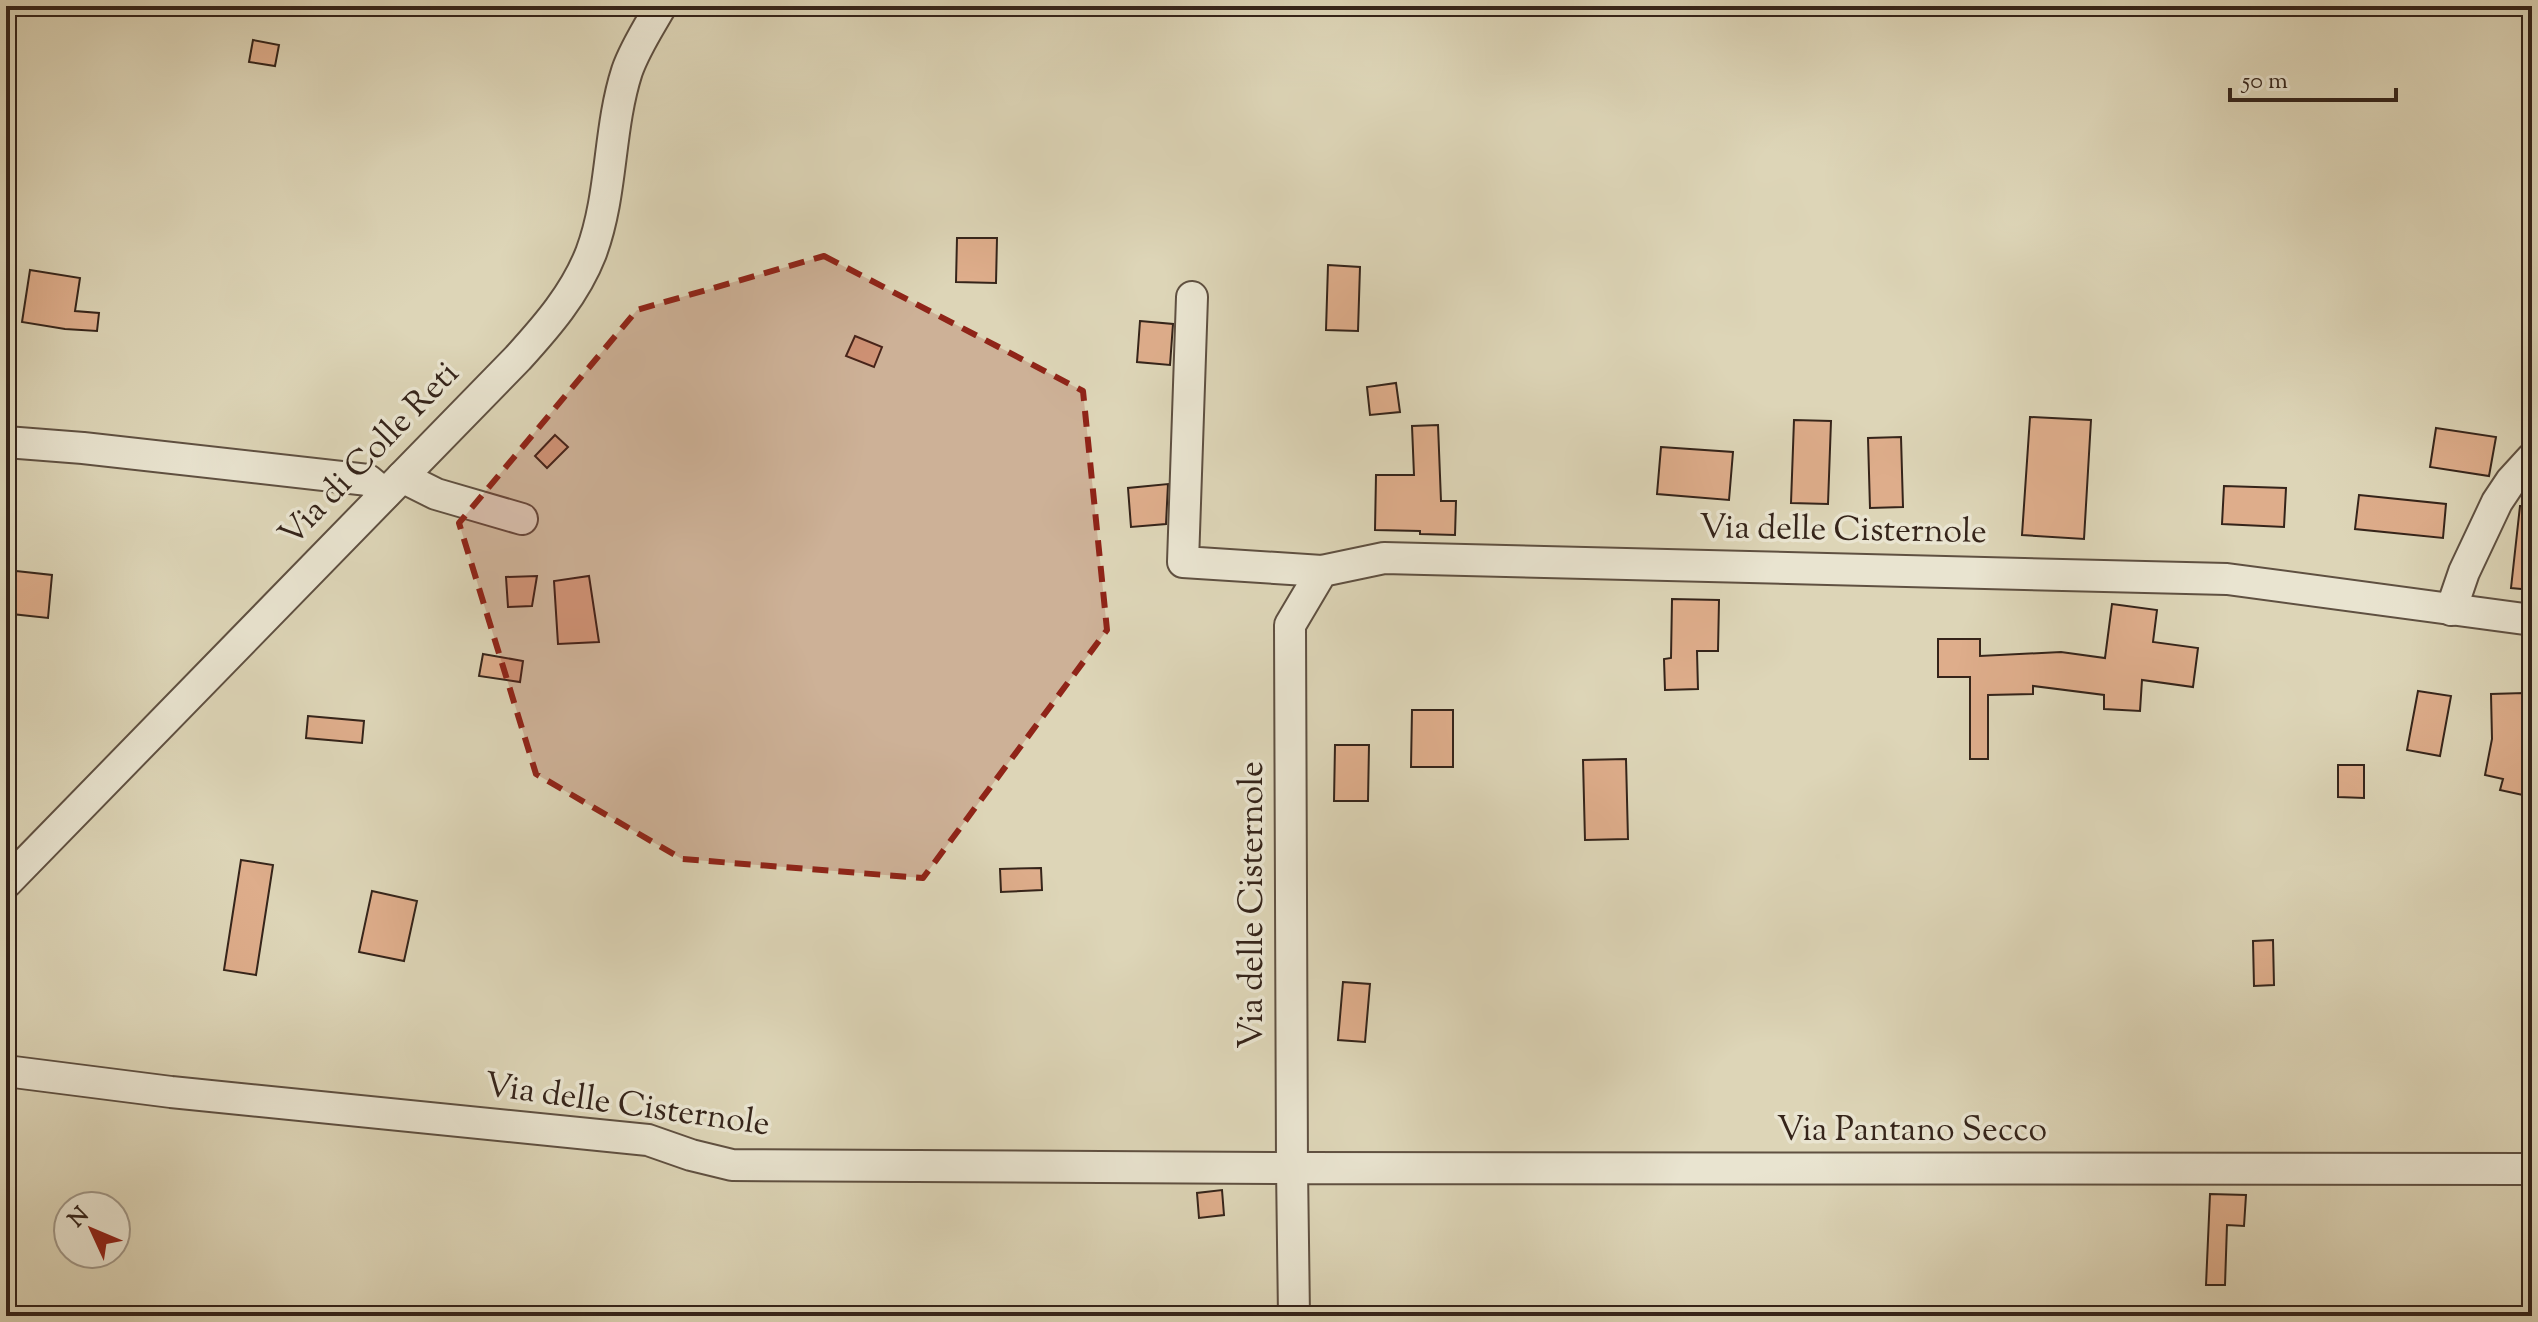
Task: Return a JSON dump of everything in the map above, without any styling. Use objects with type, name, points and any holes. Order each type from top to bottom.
[{"type":"street","name":"Via di Colle Reti","points":[[6,883],[545,328],[577,284],[592,251],[600,225],[627,72],[636,48],[661,6]]},
{"type":"street","points":[[1192,297],[1183,562],[1322,571]]},
{"type":"street","points":[[6,442],[368,480],[436,494],[522,519]]},
{"type":"street","points":[[2451,610],[2464,572],[2497,502],[2532,458]]},
{"type":"street","name":"Via delle Cisternole","points":[[6,1071],[171,1092],[648,1140],[732,1165],[1292,1168],[1290,625],[1322,571],[1384,558],[2227,579],[2532,620]]},
{"type":"street","points":[[1292,1168],[1294,1316]]},
{"type":"street","name":"Via Pantano Secco","points":[[1292,1168],[2532,1169]]},
{"type":"highlighted area","points":[[824,256],[1083,391],[1107,630],[923,878],[682,859],[536,774],[459,523],[637,310]]},
{"type":"building","points":[[253,40],[279,45],[275,66],[249,62]]},
{"type":"building","points":[[957,238],[997,238],[996,283],[956,282]]},
{"type":"building","points":[[1328,265],[1360,267],[1358,331],[1326,330]]},
{"type":"building","points":[[30,270],[80,278],[75,311],[99,313],[97,331],[22,322]]},
{"type":"building","points":[[1140,321],[1173,324],[1170,365],[1137,362]]},
{"type":"building","points":[[855,336],[882,347],[874,367],[846,356]]},
{"type":"building","points":[[1396,383],[1400,412],[1370,415],[1367,387]]},
{"type":"building","points":[[2030,417],[2091,420],[2084,539],[2022,535]]},
{"type":"building","points":[[1794,420],[1831,421],[1828,504],[1791,503]]},
{"type":"building","points":[[1438,425],[1441,501],[1456,501],[1455,535],[1375,530],[1376,475],[1414,475],[1412,426]]},
{"type":"building","points":[[2436,428],[2496,437],[2489,476],[2430,467]]},
{"type":"building","points":[[555,435],[568,447],[547,468],[535,456]]},
{"type":"building","points":[[1901,437],[1903,507],[1870,508],[1868,438]]},
{"type":"building","points":[[1661,447],[1733,452],[1729,500],[1657,494]]},
{"type":"building","points":[[1168,484],[1166,524],[1131,527],[1128,488]]},
{"type":"building","points":[[2224,486],[2286,488],[2284,527],[2222,524]]},
{"type":"building","points":[[2359,495],[2446,504],[2443,538],[2355,529]]},
{"type":"building","points":[[2520,506],[2532,506],[2532,590],[2511,588]]},
{"type":"building","points":[[16,571],[52,575],[48,618],[12,614]]},
{"type":"building","points":[[537,576],[532,606],[508,607],[506,577]]},
{"type":"building","points":[[589,576],[599,642],[558,644],[554,581]]},
{"type":"building","points":[[1672,599],[1719,600],[1718,651],[1697,651],[1698,689],[1665,690],[1664,659],[1671,658]]},
{"type":"building","points":[[2112,604],[2157,610],[2153,642],[2198,648],[2193,687],[2142,680],[2140,711],[2104,709],[2104,695],[2033,686],[2033,694],[1988,695],[1988,759],[1970,759],[1970,677],[1938,677],[1938,639],[1980,639],[1980,656],[2061,652],[2105,658]]},
{"type":"building","points":[[483,654],[523,661],[520,682],[479,676]]},
{"type":"building","points":[[2418,691],[2451,696],[2440,756],[2407,750]]},
{"type":"building","points":[[2524,693],[2525,760],[2530,761],[2523,795],[2500,790],[2503,779],[2485,775],[2492,739],[2491,694]]},
{"type":"building","points":[[1412,710],[1453,710],[1453,767],[1411,767]]},
{"type":"building","points":[[308,716],[364,721],[362,743],[306,738]]},
{"type":"building","points":[[1335,745],[1369,745],[1368,801],[1334,801]]},
{"type":"building","points":[[1626,759],[1628,839],[1585,840],[1583,760]]},
{"type":"building","points":[[2338,765],[2364,765],[2364,798],[2338,797]]},
{"type":"building","points":[[241,860],[273,865],[256,975],[224,970]]},
{"type":"building","points":[[1041,868],[1042,890],[1001,892],[1000,869]]},
{"type":"building","points":[[372,891],[417,901],[404,961],[359,952]]},
{"type":"building","points":[[2273,940],[2274,985],[2254,986],[2253,941]]},
{"type":"building","points":[[1343,982],[1370,984],[1365,1042],[1338,1040]]},
{"type":"building","points":[[1222,1190],[1224,1215],[1199,1218],[1197,1193]]},
{"type":"building","points":[[2210,1194],[2246,1195],[2244,1226],[2227,1225],[2225,1285],[2206,1285]]}]
